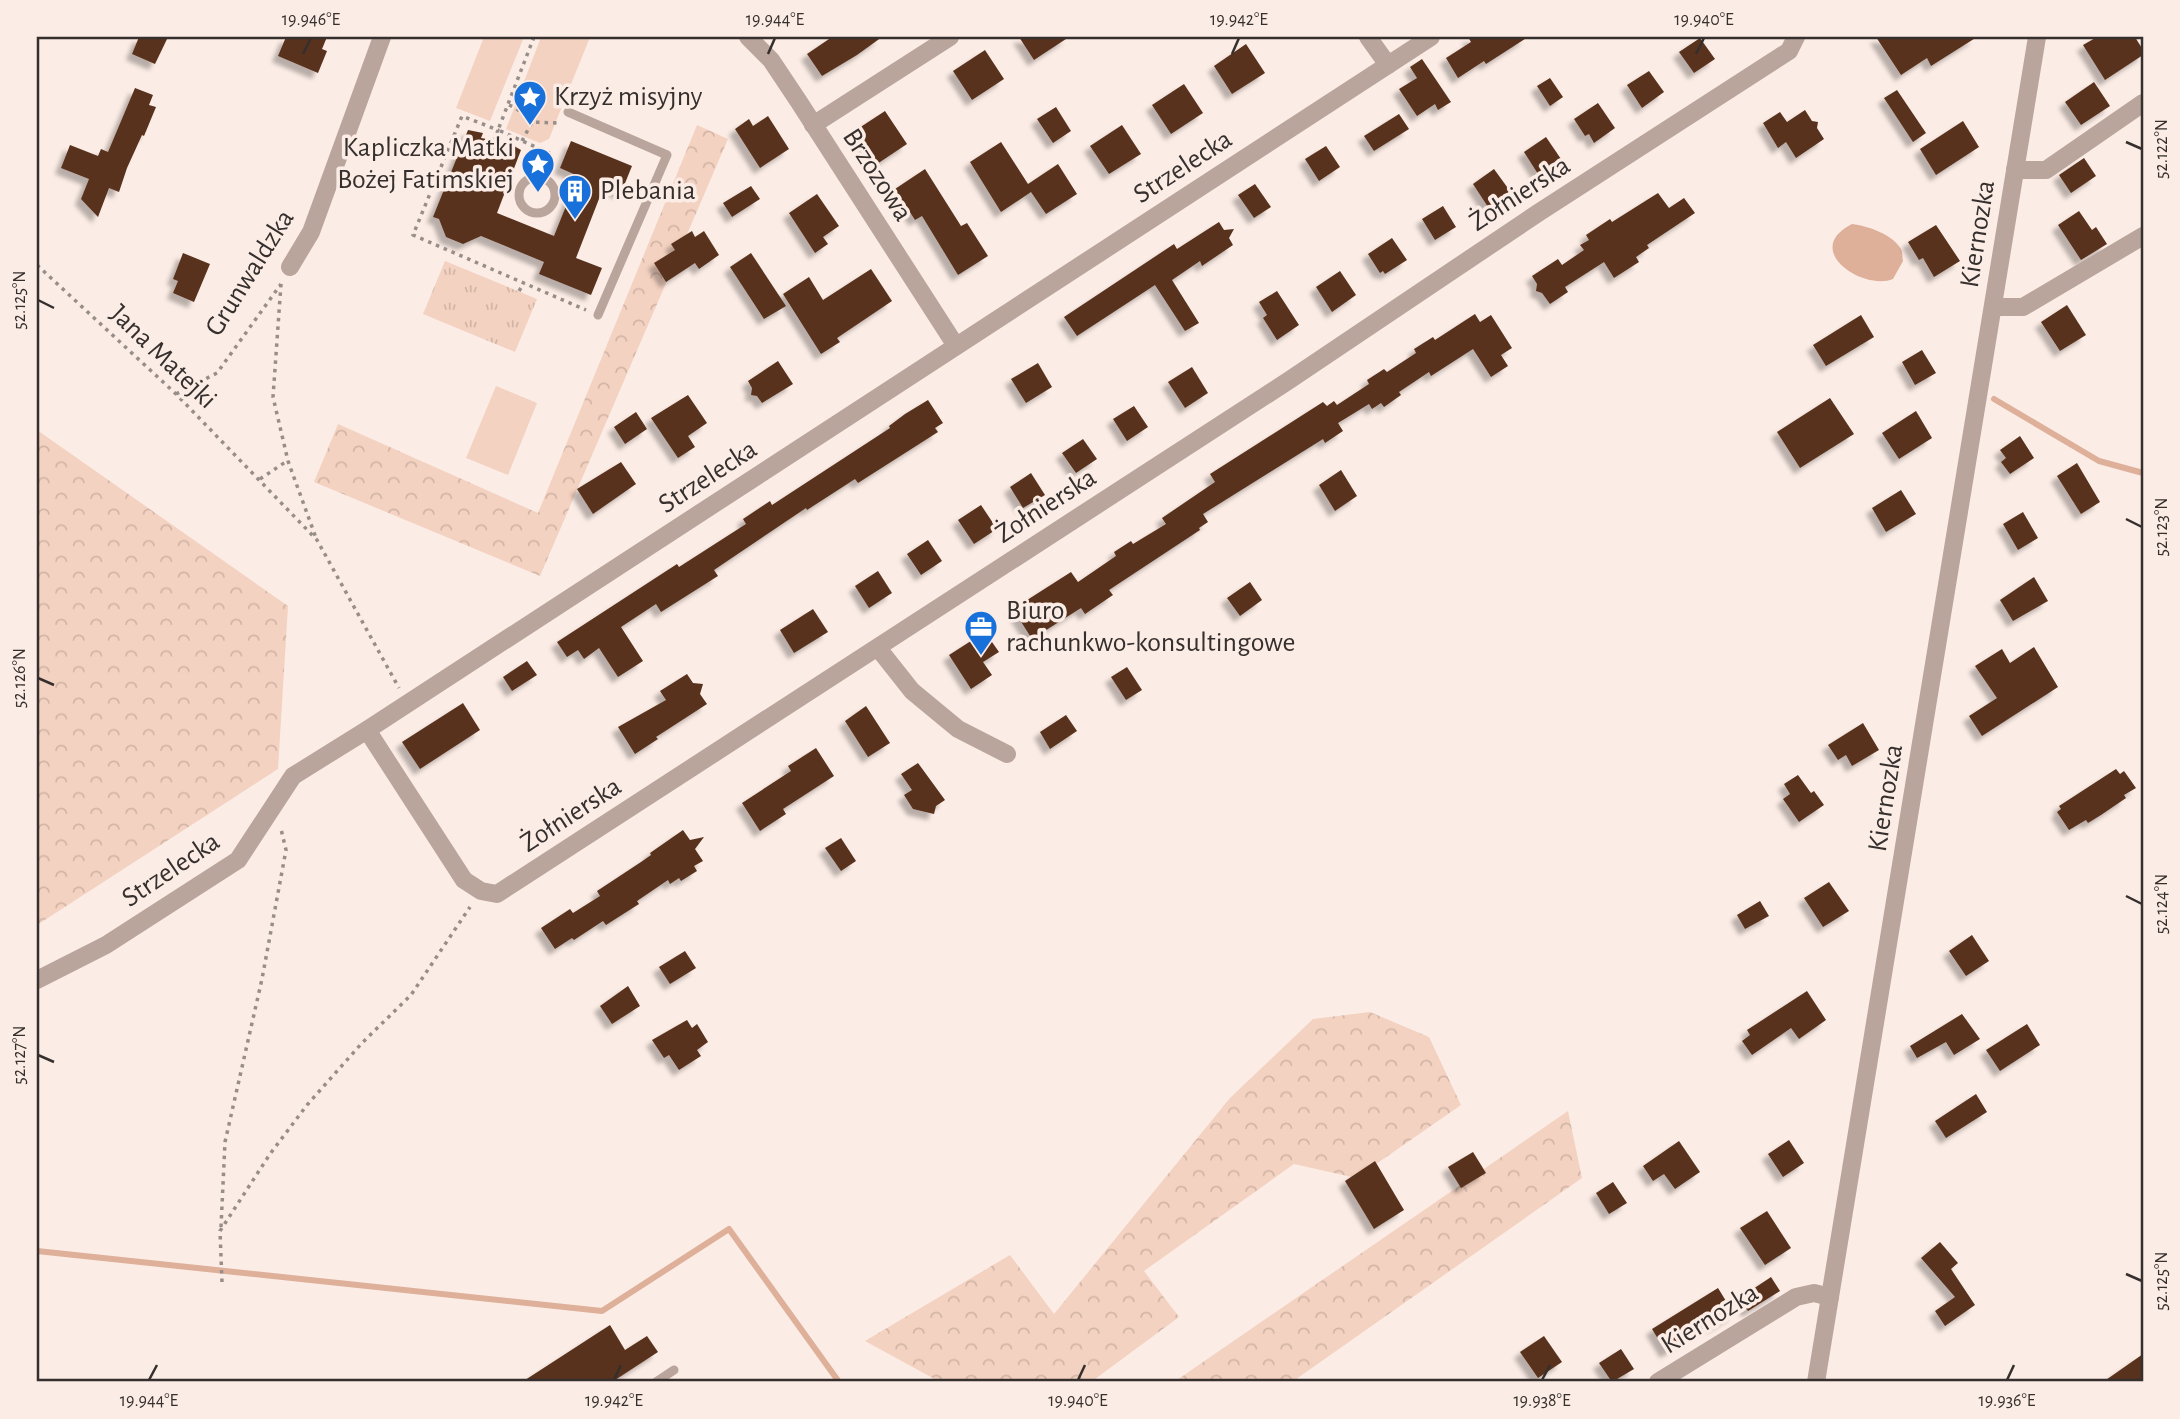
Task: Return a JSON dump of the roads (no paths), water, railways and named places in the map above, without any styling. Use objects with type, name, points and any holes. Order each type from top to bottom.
[{"type":"street","name":"Grunwaldzka","points":[[290,267],[311,232],[382,37]]},
{"type":"street","name":"Brzozowa","points":[[748,37],[771,60],[956,346]]},
{"type":"street","points":[[813,125],[950,37]]},
{"type":"street","points":[[1368,37],[1388,65]]},
{"type":"street","name":"Strzelecka","points":[[37,980],[106,946],[239,860],[293,776],[1431,37]]},
{"type":"street","name":"Żołnierska","points":[[367,730],[464,880],[481,891],[497,894],[878,648],[1789,51],[1796,37]]},
{"type":"street","name":"Kiernozka","points":[[1816,1382],[2037,37]]},
{"type":"street","name":"Kiernozka","points":[[2015,170],[2046,170],[2143,103]]},
{"type":"street","name":"Kiernozka","points":[[1993,307],[2023,307],[2143,236]]},
{"type":"street","points":[[878,648],[912,691],[958,729],[1007,754]]},
{"type":"street","name":"Kiernozka","points":[[1658,1382],[1796,1297],[1814,1293],[1830,1297]]},
{"type":"lane","points":[[568,112],[667,155],[598,315]]},
{"type":"lane","points":[[541,177],[550,182],[554,189],[554,203],[543,212],[529,212],[519,201],[520,187],[530,178],[541,177]]},
{"type":"lane","points":[[656,1382],[674,1370]]},
{"type":"waterway","points":[[1994,399],[2099,461],[2143,473]]},
{"type":"waterway","points":[[37,1251],[602,1311],[729,1229],[839,1382]]},
{"type":"place","name":"Krzyż misyjny","points":[[530,127]]},
{"type":"place","name":"Kapliczka Matki Bożej Fatimskiej","points":[[538,194]]},
{"type":"place","name":"Plebania","points":[[575,221]]},
{"type":"place","name":"Biuro rachunkwo-konsultingowe","points":[[981,657]]}]
